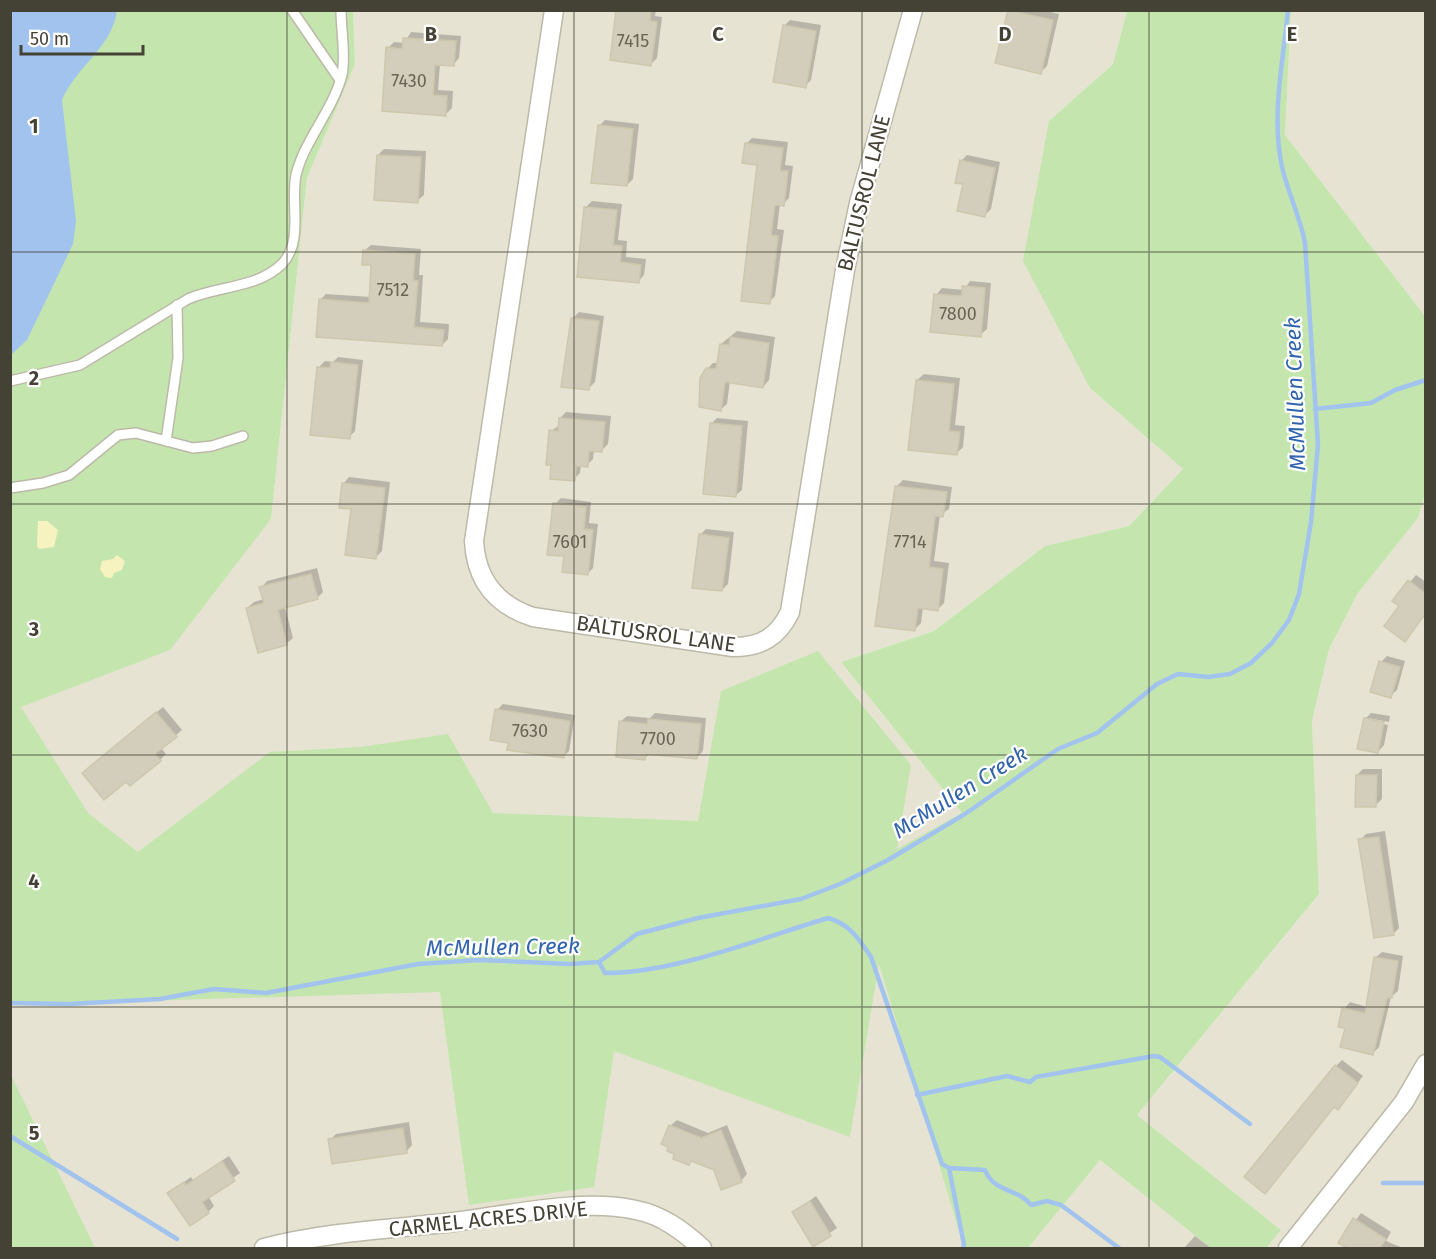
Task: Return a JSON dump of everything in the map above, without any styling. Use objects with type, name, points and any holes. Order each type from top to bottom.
[{"type":"street","name":"BALTUSROL LANE","points":[[554,10],[474,541],[474,557],[479,573],[489,590],[516,611],[533,617],[733,647],[759,644],[771,638],[784,624],[790,612],[847,259],[859,203],[912,10]]},
{"type":"street","points":[[1288,1248],[1404,1102],[1425,1064]]},
{"type":"street","name":"CARMEL ACRES DRIVE","points":[[264,1248],[361,1233],[551,1210],[608,1206],[634,1209],[663,1220],[686,1233],[702,1248]]},
{"type":"lane","points":[[292,10],[340,81]]},
{"type":"lane","points":[[10,381],[80,364],[177,305],[206,292],[246,283],[267,275],[283,263],[291,249],[295,234],[296,175],[340,81],[343,66],[340,10]]},
{"type":"lane","points":[[166,441],[178,358],[177,305]]},
{"type":"lane","points":[[10,488],[43,483],[69,475],[118,435],[136,433],[181,447],[203,448],[243,436]]},
{"type":"shaded area","points":[[353,11],[1127,11],[1113,64],[1049,121],[1090,388],[1183,469],[1129,526],[1045,546],[934,631],[841,662],[962,813],[853,876],[964,1248],[11,1248],[11,710],[271,519],[307,178],[355,64]]},
{"type":"shaded area","points":[[1291,11],[1425,11],[1425,316],[1285,135]]},
{"type":"shaded area","points":[[1425,489],[1425,1248],[1266,1248],[1281,1230],[1137,1115],[1319,894],[1312,721],[1329,649],[1358,593],[1418,518]]},
{"type":"shaded area","points":[[1100,1160],[1211,1248],[1028,1248]]},
{"type":"green space","points":[[10,11],[353,11],[355,64],[307,178],[271,519],[170,650],[21,707],[88,813],[138,852],[270,752],[360,747],[448,734],[493,813],[698,821],[721,691],[818,651],[911,765],[897,849],[962,813],[841,662],[934,631],[1045,546],[1129,526],[1183,469],[1090,388],[1023,261],[1049,121],[1113,64],[1127,11],[1291,11],[1285,135],[1425,316],[1426,489],[1418,518],[1358,593],[1329,649],[1312,721],[1319,894],[1137,1115],[1281,1230],[1266,1248],[1211,1248],[1100,1160],[1028,1248],[964,1248],[879,964],[850,1137],[614,1051],[594,1187],[469,1205],[440,992],[11,1005]]},
{"type":"green space","points":[[11,1075],[95,1248],[11,1248]]},
{"type":"sand","points":[[38,521],[47,521],[58,530],[54,547],[39,549],[37,546]]},
{"type":"sand","points":[[117,555],[125,561],[122,570],[114,573],[112,578],[105,577],[100,569],[102,561],[113,559]]},
{"type":"water","points":[[11,10],[117,11],[108,35],[68,88],[62,100],[76,221],[73,244],[27,340],[11,355]]},
{"type":"building","points":[[616,10],[651,10],[650,21],[657,22],[651,66],[610,60]]},
{"type":"building","points":[[1008,10],[1053,20],[1041,74],[995,63]]},
{"type":"building","points":[[783,25],[816,31],[806,88],[773,82]]},
{"type":"building","points":[[403,38],[456,41],[454,66],[435,65],[433,95],[447,96],[446,116],[382,111],[386,47],[402,49]]},
{"type":"building","points":[[598,125],[633,129],[627,186],[591,183]]},
{"type":"building","points":[[745,143],[783,148],[780,171],[788,171],[784,206],[775,205],[771,235],[778,236],[770,304],[741,301],[757,165],[742,163]]},
{"type":"building","points":[[377,155],[421,157],[418,203],[374,200]]},
{"type":"building","points":[[960,160],[995,168],[985,217],[957,211],[963,184],[955,183]]},
{"type":"building","points":[[584,207],[617,210],[613,245],[622,246],[620,262],[641,265],[639,283],[577,277]]},
{"type":"building","points":[[363,250],[415,254],[413,280],[418,281],[414,327],[444,330],[442,346],[316,337],[319,299],[369,303],[371,265],[362,265]]},
{"type":"building","points":[[962,286],[985,288],[981,337],[930,332],[934,294],[962,296]]},
{"type":"building","points":[[571,318],[599,321],[589,390],[561,387]]},
{"type":"building","points":[[730,337],[769,343],[763,388],[725,382],[721,411],[699,407],[700,378],[706,368],[716,369],[720,344],[729,345]]},
{"type":"building","points":[[331,362],[358,365],[350,439],[310,435],[317,367],[330,368]]},
{"type":"building","points":[[916,380],[954,384],[949,431],[960,432],[957,455],[908,450]]},
{"type":"building","points":[[559,418],[605,422],[602,452],[589,451],[588,467],[576,466],[575,481],[550,479],[551,465],[546,465],[549,430],[558,431]]},
{"type":"building","points":[[710,423],[742,426],[736,497],[703,494]]},
{"type":"building","points":[[342,483],[385,488],[376,559],[345,555],[351,509],[339,508]]},
{"type":"building","points":[[895,486],[947,492],[943,517],[935,516],[929,567],[943,569],[938,611],[918,608],[915,631],[875,626]]},
{"type":"building","points":[[553,503],[586,507],[584,529],[593,530],[588,575],[562,572],[564,556],[547,555]]},
{"type":"building","points":[[699,534],[729,538],[722,591],[692,588]]},
{"type":"building","points":[[311,574],[318,599],[278,610],[287,645],[258,653],[246,608],[264,603],[259,587]]},
{"type":"building","points":[[1408,580],[1425,593],[1425,614],[1405,642],[1384,626],[1399,606],[1392,601]]},
{"type":"building","points":[[1379,661],[1400,667],[1391,698],[1370,692]]},
{"type":"building","points":[[495,709],[570,721],[564,758],[507,750],[508,743],[490,740]]},
{"type":"building","points":[[156,712],[177,737],[155,754],[161,761],[130,786],[126,782],[104,800],[82,773]]},
{"type":"building","points":[[1364,718],[1384,722],[1378,753],[1357,749]]},
{"type":"building","points":[[648,719],[701,724],[697,759],[646,754],[645,760],[616,757],[619,721],[647,724]]},
{"type":"building","points":[[1356,775],[1377,775],[1376,807],[1355,807]]},
{"type":"building","points":[[1379,837],[1394,935],[1374,938],[1358,839]]},
{"type":"building","points":[[1374,957],[1398,961],[1392,998],[1387,998],[1373,1055],[1340,1047],[1345,1028],[1338,1027],[1342,1008],[1365,1013]]},
{"type":"building","points":[[1335,1065],[1358,1083],[1338,1110],[1334,1107],[1265,1194],[1244,1177]]},
{"type":"building","points":[[669,1125],[701,1138],[721,1130],[742,1182],[721,1190],[714,1170],[691,1161],[689,1165],[673,1159],[674,1154],[667,1151],[668,1147],[661,1144]]},
{"type":"building","points":[[403,1128],[407,1153],[332,1164],[328,1139]]},
{"type":"building","points":[[222,1161],[235,1181],[202,1202],[209,1213],[190,1226],[167,1193],[184,1182],[186,1185]]},
{"type":"building","points":[[810,1201],[831,1236],[813,1247],[792,1212]]},
{"type":"building","points":[[1353,1218],[1386,1239],[1380,1248],[1347,1248],[1338,1243]]},
{"type":"waterway","name":"McMullen Creek","points":[[10,1003],[69,1004],[160,999],[214,989],[266,993],[418,964],[479,960],[570,964],[599,962],[637,934],[698,918],[801,899],[840,884],[888,860],[965,814],[1058,749],[1097,733],[1157,684],[1178,674],[1208,677],[1230,674],[1251,663],[1272,643],[1289,620],[1299,594],[1311,522],[1318,445],[1305,243],[1282,167],[1279,148],[1279,89],[1288,10]]},
{"type":"waterway","points":[[1315,409],[1371,403],[1395,390],[1426,380]]},
{"type":"waterway","points":[[599,962],[605,973],[660,967],[718,953],[828,918],[842,924],[858,938],[871,957],[942,1164],[949,1168],[985,1170],[994,1183],[1020,1196],[1031,1205],[1047,1201],[1061,1205],[1119,1248]]},
{"type":"waterway","points":[[917,1095],[1007,1076],[1030,1082],[1036,1077],[1154,1056],[1160,1057],[1250,1124]]},
{"type":"waterway","points":[[10,1136],[177,1239]]},
{"type":"waterway","points":[[949,1168],[963,1248]]},
{"type":"waterway","points":[[1383,1183],[1426,1183]]}]
